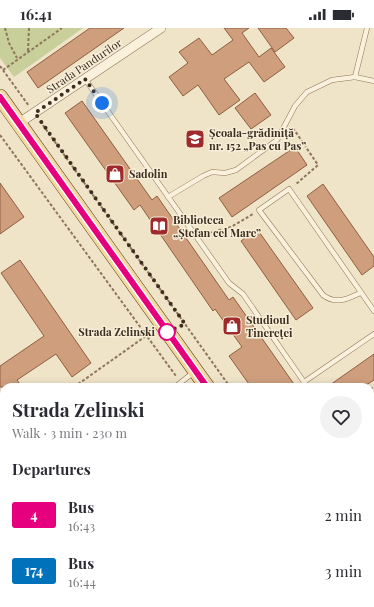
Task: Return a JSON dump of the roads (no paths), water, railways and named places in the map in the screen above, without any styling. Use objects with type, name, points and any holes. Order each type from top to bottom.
[{"type":"main road","points":[[0,96],[204,383]]},
{"type":"street","name":"Strada Pandurilor","points":[[19,124],[161,28]]},
{"type":"lane","points":[[355,77],[367,28]]},
{"type":"lane","points":[[168,197],[212,172],[225,173],[236,170],[277,140],[295,106],[308,92],[332,80],[355,77],[374,81]]},
{"type":"lane","points":[[85,79],[228,283],[243,294],[304,382],[374,334]]},
{"type":"lane","points":[[360,293],[345,300],[335,302],[326,298],[317,289],[259,210],[289,190],[374,312]]},
{"type":"lane","points":[[181,383],[195,371]]},
{"type":"place","name":"Școala-grădiniță nr. 152 „Pas cu Pas”","points":[[195,139]]},
{"type":"place","name":"Sadolin","points":[[115,174]]},
{"type":"place","name":"Biblioteca „Ștefan cel Mare”","points":[[159,226]]},
{"type":"place","name":"Studioul Tinereței","points":[[232,326]]},
{"type":"place","name":"Strada Zelinski","points":[[167,332]]}]
